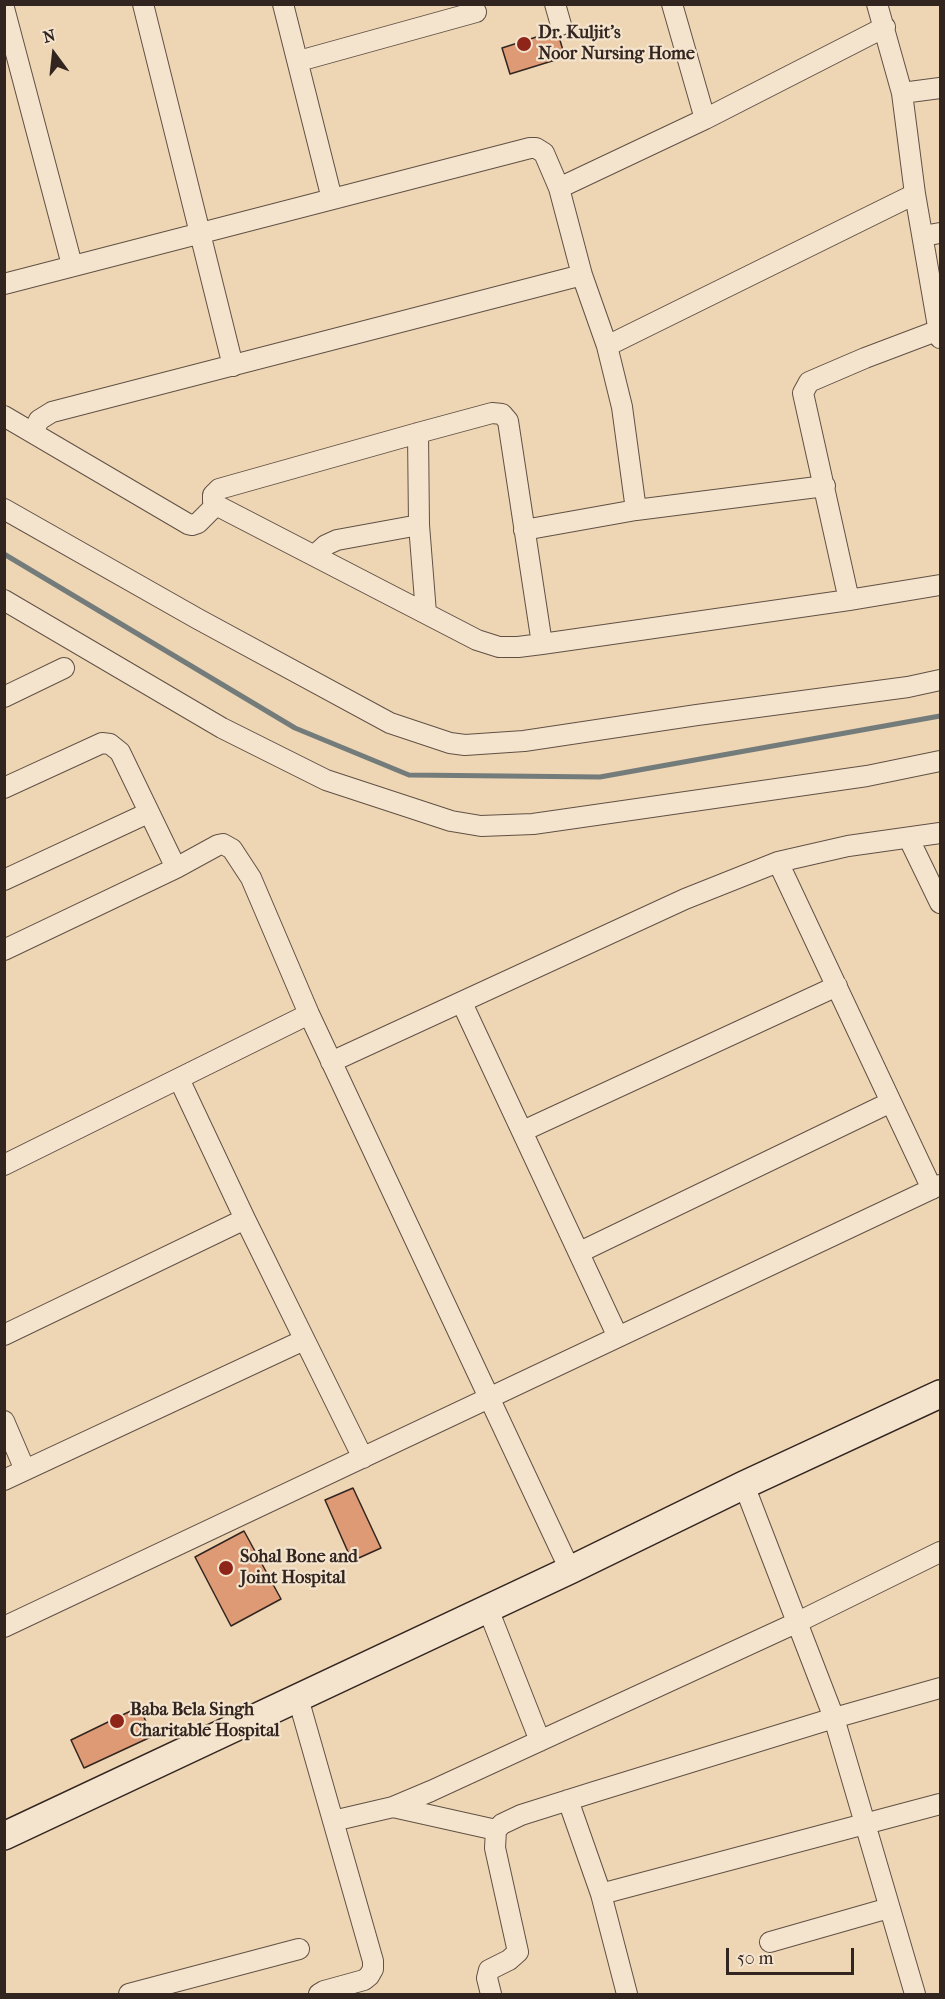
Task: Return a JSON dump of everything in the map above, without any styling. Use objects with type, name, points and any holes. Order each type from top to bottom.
[{"type":"main road","points":[[4,1836],[940,1394]]},
{"type":"street","points":[[143,4],[233,366]]},
{"type":"street","points":[[283,4],[332,199]]},
{"type":"street","points":[[555,4],[561,25]]},
{"type":"street","points":[[672,4],[705,119]]},
{"type":"street","points":[[849,600],[825,486],[803,400],[805,387],[809,382],[865,358],[940,334],[932,234],[915,194],[902,93],[877,4]]},
{"type":"street","points":[[4,8],[72,265]]},
{"type":"street","points":[[299,61],[476,12]]},
{"type":"street","points":[[559,188],[705,119],[885,27]]},
{"type":"street","points":[[902,93],[940,88]]},
{"type":"street","points":[[4,284],[536,148],[544,153],[559,188],[582,275],[606,346],[622,407],[636,510]]},
{"type":"street","points":[[606,346],[915,194]]},
{"type":"street","points":[[33,433],[39,420],[52,412],[582,275]]},
{"type":"street","points":[[542,644],[505,417],[498,412],[219,489],[214,494],[212,500],[216,505],[477,640],[499,647],[542,644],[940,585]]},
{"type":"street","points":[[4,416],[189,525],[198,523],[216,505]]},
{"type":"street","points":[[418,433],[419,525],[426,613]]},
{"type":"street","points":[[524,530],[636,510],[825,486]]},
{"type":"street","points":[[4,509],[198,619],[390,723],[450,743],[465,745],[524,741],[908,687],[940,680]]},
{"type":"street","points":[[315,555],[326,545],[337,540],[419,525]]},
{"type":"street","points":[[4,600],[222,728],[326,780],[451,821],[481,826],[533,824],[867,776],[940,761]]},
{"type":"street","points":[[4,697],[64,668]]},
{"type":"street","points":[[4,788],[102,743],[110,744],[120,752],[176,868]]},
{"type":"street","points":[[4,880],[148,813]]},
{"type":"street","points":[[331,1062],[685,899],[778,862],[848,846],[940,833]]},
{"type":"street","points":[[909,839],[940,903]]},
{"type":"street","points":[[4,950],[176,868],[218,845],[223,844],[232,849],[251,878],[331,1062],[570,1570]]},
{"type":"street","points":[[4,1627],[936,1187],[891,1102],[778,862]]},
{"type":"street","points":[[523,1131],[837,986]]},
{"type":"street","points":[[462,1003],[618,1337]]},
{"type":"street","points":[[4,1165],[309,1014]]},
{"type":"street","points":[[179,1079],[363,1458]]},
{"type":"street","points":[[580,1252],[891,1102]]},
{"type":"street","points":[[4,1335],[245,1219]]},
{"type":"street","points":[[4,1480],[304,1340]]},
{"type":"street","points":[[4,1421],[25,1470]]},
{"type":"street","points":[[744,1485],[834,1718],[915,1995]]},
{"type":"street","points":[[333,1821],[393,1807],[798,1622],[940,1552]]},
{"type":"street","points":[[488,1609],[540,1741]]},
{"type":"street","points":[[491,1995],[487,1978],[489,1970],[514,1957],[518,1952],[495,1848],[496,1830],[510,1819],[834,1718],[940,1688]]},
{"type":"street","points":[[298,1698],[373,1961],[373,1969],[364,1980],[324,1990],[319,1995]]},
{"type":"street","points":[[568,1800],[601,1894],[627,1995]]},
{"type":"street","points":[[601,1894],[940,1804]]},
{"type":"street","points":[[393,1807],[496,1830]]},
{"type":"street","points":[[770,1942],[889,1908]]},
{"type":"street","points":[[129,1995],[190,1987],[298,1949]]},
{"type":"building","points":[[552,32],[559,37],[565,57],[510,74],[502,48]]},
{"type":"building","points":[[353,1488],[381,1548],[352,1561],[325,1500]]},
{"type":"building","points":[[244,1531],[281,1599],[231,1626],[195,1557]]},
{"type":"building","points":[[139,1707],[153,1736],[84,1768],[71,1740]]},
{"type":"waterway","points":[[4,554],[295,728],[409,775],[600,777],[940,716]]},
{"type":"place","name":"Dr. Kuljit's Noor Nursing Home","points":[[524,44]]},
{"type":"place","name":"Sohal Bone and Joint Hospital","points":[[226,1568]]},
{"type":"place","name":"Baba Bela Singh Charitable Hospital","points":[[117,1721]]}]
